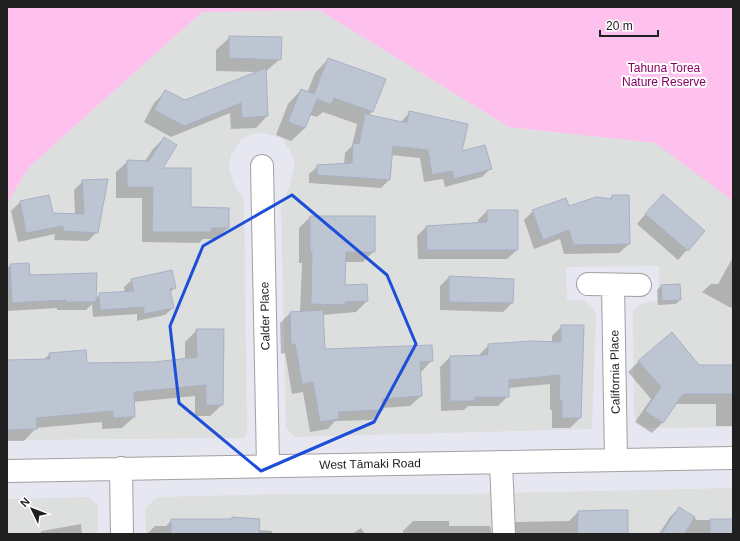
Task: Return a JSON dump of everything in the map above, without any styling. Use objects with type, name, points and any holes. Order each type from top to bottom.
[{"type":"street","name":"Calder Place","points":[[262,166],[268,466]]},
{"type":"street","points":[[588,284],[640,285]]},
{"type":"street","name":"California Place","points":[[613,285],[616,460]]},
{"type":"street","name":"West Tāmaki Road","points":[[7,471],[733,458]]},
{"type":"street","points":[[501,462],[504,534]]},
{"type":"street","points":[[121,468],[122,534]]},
{"type":"highlighted area","points":[[292,195],[387,275],[416,344],[374,422],[261,471],[179,403],[170,326],[203,246]]},
{"type":"shaded area","points":[[319,10],[509,127],[656,143],[733,201],[733,427],[646,428],[636,421],[634,415],[633,311],[641,304],[658,300],[659,266],[566,267],[567,300],[583,300],[591,306],[596,315],[592,429],[295,437],[286,428],[281,207],[289,187],[295,165],[291,153],[282,138],[264,133],[251,134],[241,140],[231,154],[229,168],[233,183],[244,199],[247,433],[244,438],[7,440],[7,203],[29,167],[202,12]]},
{"type":"shaded area","points":[[733,488],[733,534],[146,534],[145,509],[157,497],[290,494],[461,494]]},
{"type":"shaded area","points":[[89,497],[98,506],[98,534],[7,534],[7,499]]},
{"type":"green space","name":"Tahuna Torea Nature Reserve","points":[[7,7],[733,7],[733,201],[655,143],[509,127],[319,10],[202,12],[29,167],[7,203]]},
{"type":"building","points":[[229,36],[282,37],[281,60],[229,58]]},
{"type":"building","points":[[328,58],[386,79],[373,112],[334,98],[331,105],[317,99],[305,128],[288,122],[301,89],[314,94]]},
{"type":"building","points":[[266,68],[268,116],[242,118],[241,103],[184,126],[154,110],[165,90],[185,100]]},
{"type":"building","points":[[409,111],[468,124],[462,151],[485,145],[492,169],[454,179],[452,171],[432,175],[428,150],[393,146],[390,180],[317,175],[317,165],[352,163],[353,143],[359,144],[365,114],[407,123]]},
{"type":"building","points":[[164,137],[177,145],[163,168],[191,168],[191,207],[229,208],[229,228],[211,228],[211,232],[152,232],[153,187],[127,187],[127,160],[149,161]]},
{"type":"building","points":[[108,179],[98,233],[63,231],[63,226],[26,233],[20,201],[49,195],[53,213],[84,214],[82,180]]},
{"type":"building","points":[[663,194],[705,231],[688,251],[645,214]]},
{"type":"building","points":[[612,195],[629,195],[630,244],[573,245],[569,230],[543,240],[532,210],[566,198],[569,206],[596,197],[612,199]]},
{"type":"building","points":[[487,210],[518,210],[518,250],[427,250],[426,226],[487,222]]},
{"type":"building","points":[[310,216],[375,216],[375,252],[346,252],[345,285],[367,284],[368,301],[345,302],[345,305],[311,304],[312,252],[310,252]]},
{"type":"building","points":[[29,263],[30,275],[97,273],[96,302],[66,302],[66,300],[12,303],[10,264]]},
{"type":"building","points":[[172,270],[176,288],[170,289],[174,308],[144,314],[144,307],[100,310],[99,293],[134,291],[131,279]]},
{"type":"building","points":[[449,276],[514,279],[513,303],[449,302]]},
{"type":"building","points":[[680,284],[681,300],[662,301],[661,285]]},
{"type":"building","points":[[323,310],[325,349],[432,345],[433,361],[420,362],[422,396],[382,399],[383,410],[338,412],[339,419],[320,422],[313,382],[302,384],[295,344],[291,344],[290,312]]},
{"type":"building","points":[[561,325],[584,325],[581,418],[562,418],[562,400],[559,400],[560,375],[509,380],[509,397],[475,397],[475,401],[450,401],[450,356],[488,355],[488,344],[532,341],[561,342]]},
{"type":"building","points":[[196,329],[224,329],[223,405],[206,405],[206,385],[134,392],[135,417],[113,418],[113,411],[36,418],[37,429],[7,430],[7,360],[50,359],[49,353],[86,350],[87,363],[155,362],[197,357]]},
{"type":"building","points":[[672,332],[699,365],[733,365],[733,394],[683,394],[663,423],[645,411],[661,387],[638,361]]},
{"type":"building","points":[[679,507],[695,517],[684,534],[661,534]]},
{"type":"building","points":[[628,510],[628,534],[577,534],[578,511]]},
{"type":"building","points":[[232,517],[260,519],[259,534],[171,534],[171,519],[232,519]]},
{"type":"building","points":[[710,519],[733,519],[733,534],[710,534]]}]
